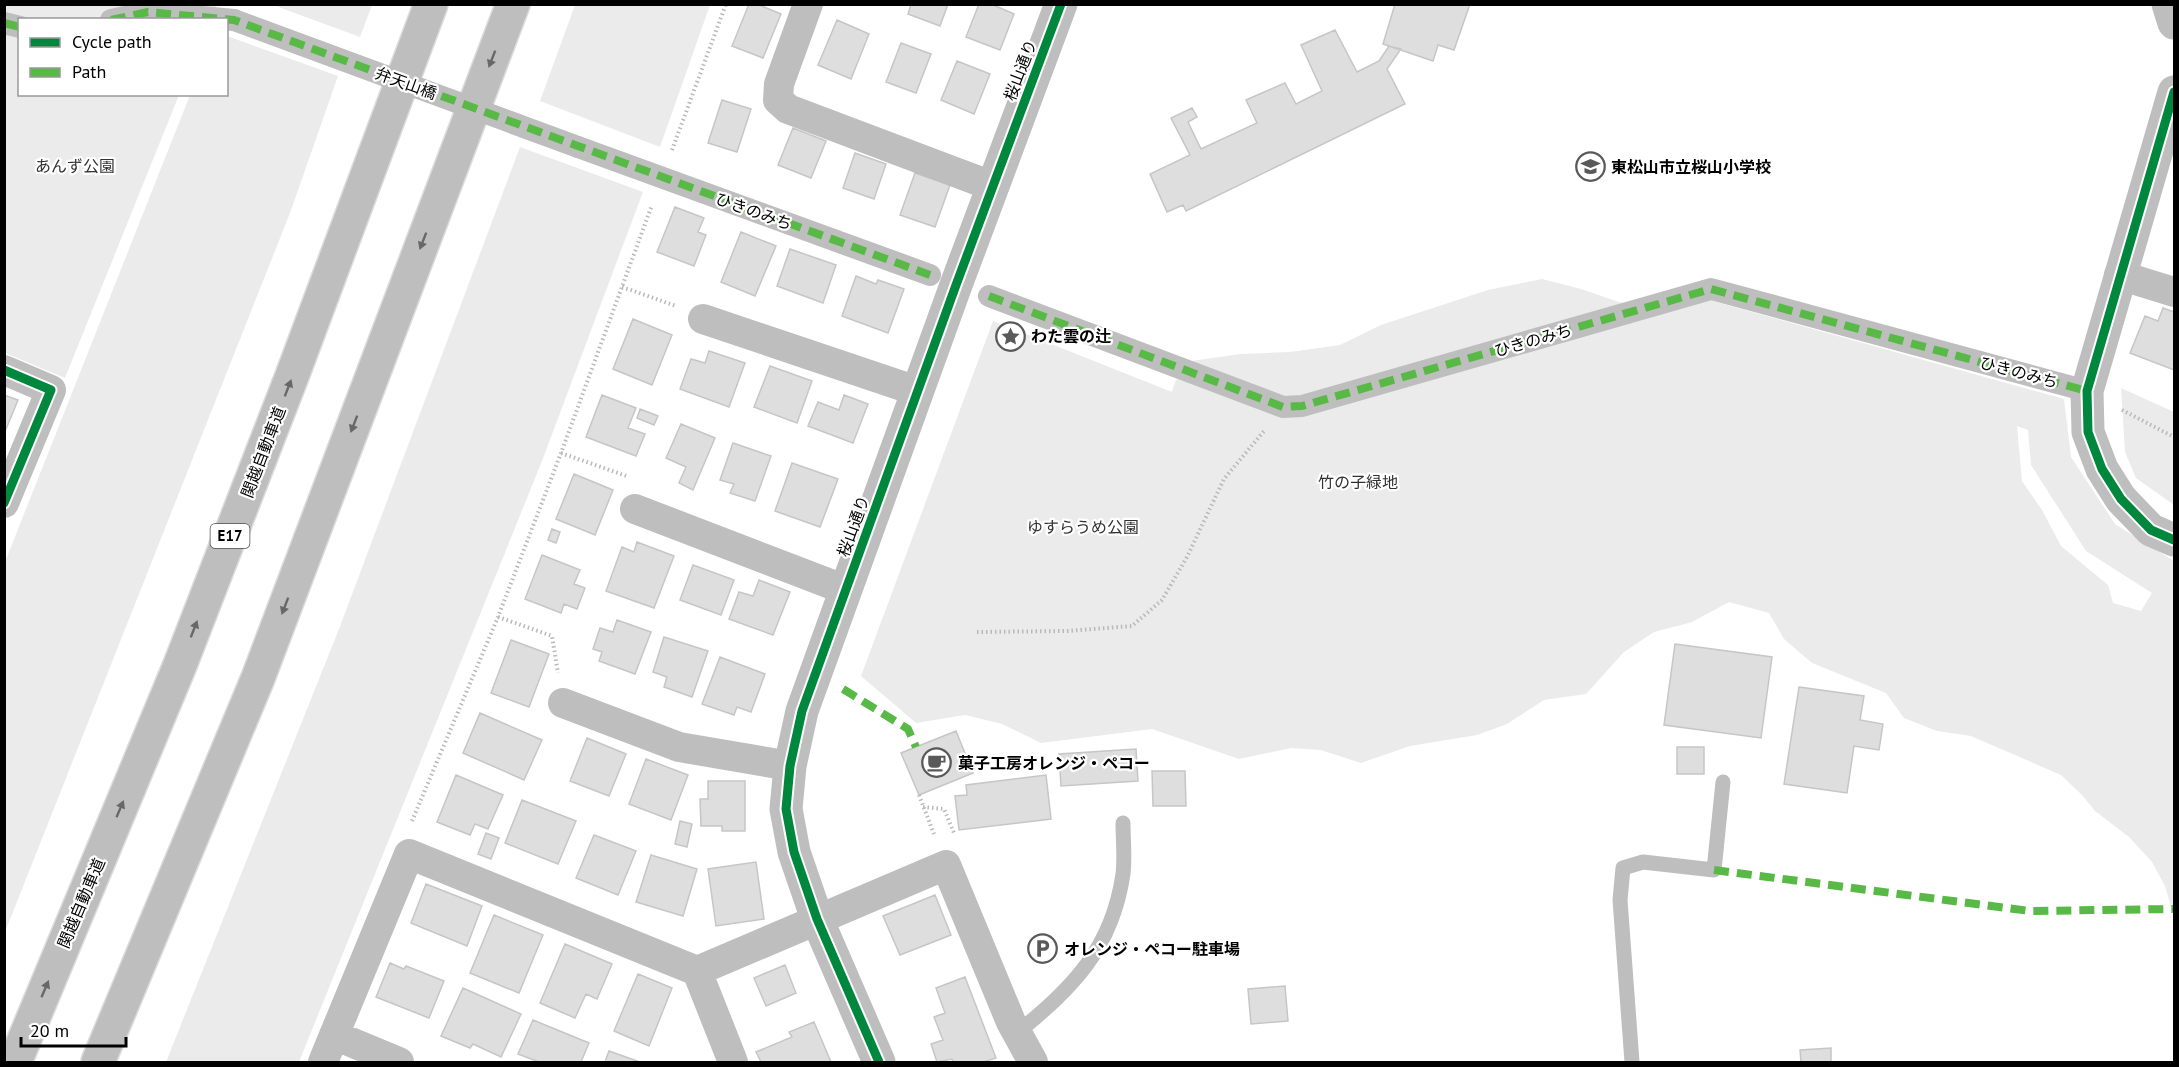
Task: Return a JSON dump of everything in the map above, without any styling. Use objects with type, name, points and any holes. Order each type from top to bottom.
[{"type":"main road","name":"関越自動車道","points":[[15,1062],[180,665],[292,376],[431,4]]},
{"type":"main road","points":[[98,1062],[258,678],[513,4]]},
{"type":"main road","points":[[2168,4],[2175,23]]},
{"type":"main road","name":"桜山通り","points":[[879,1062],[817,919],[794,852],[786,809],[790,766],[802,711],[1055,6]]},
{"type":"main road","points":[[2175,92],[2087,391],[2088,432],[2102,470],[2121,499],[2151,530],[2175,540]]},
{"type":"street","points":[[808,4],[779,84],[777,100],[788,110],[992,186]]},
{"type":"street","name":"弁天山橋","points":[[120,18],[148,12],[212,18]]},
{"type":"street","name":"弁天山橋","points":[[228,19],[578,147]]},
{"type":"street","name":"ひきのみち","points":[[578,147],[930,275]]},
{"type":"street","points":[[2120,275],[2175,292]]},
{"type":"street","name":"ひきのみち","points":[[988,296],[1283,407],[1302,406],[1711,289],[2087,391]]},
{"type":"street","points":[[703,319],[917,391]]},
{"type":"street","points":[[4,370],[51,390],[4,503]]},
{"type":"street","points":[[635,509],[846,590]]},
{"type":"street","points":[[563,703],[679,747],[790,766]]},
{"type":"street","points":[[323,1062],[409,854],[697,971],[946,865],[1017,1033],[1033,1062]]},
{"type":"street","points":[[697,971],[732,1062]]},
{"type":"street","points":[[334,1035],[399,1062]]},
{"type":"lane","points":[[1632,1062],[1620,900],[1623,868],[1643,862],[1714,870],[1723,782]]},
{"type":"lane","points":[[1017,1033],[1058,999],[1093,958],[1114,917],[1123,872],[1123,823]]},
{"type":"path","points":[[409,854],[409,830],[498,617],[561,453],[726,4]]},
{"type":"path","points":[[622,287],[687,309],[703,319]]},
{"type":"path","points":[[2087,391],[2175,436]]},
{"type":"path","points":[[977,632],[1067,631],[1132,626],[1162,600],[1187,557],[1224,479],[1283,407]]},
{"type":"path","points":[[561,453],[630,477],[635,509]]},
{"type":"path","points":[[498,617],[552,636],[563,703]]},
{"type":"path","points":[[919,795],[926,814]]},
{"type":"green space","name":"あんず公園","points":[[4,5],[217,5],[211,18],[18,18],[18,96],[179,96],[65,378],[5,353]]},
{"type":"green space","points":[[273,5],[372,5],[360,37]]},
{"type":"green space","points":[[575,5],[710,5],[660,147],[540,101]]},
{"type":"green space","points":[[228,36],[338,76],[290,213],[5,932],[5,562],[190,96],[228,96]]},
{"type":"green space","points":[[520,147],[643,192],[542,461],[299,1062],[166,1062],[339,629]]},
{"type":"green space","points":[[1542,279],[1625,304],[1709,300],[2064,399],[2071,457],[2115,524],[2174,561],[2174,917],[2165,886],[2152,862],[2129,837],[2095,811],[2061,775],[1971,736],[1937,731],[1904,718],[1886,693],[1812,663],[1784,639],[1769,613],[1729,602],[1692,622],[1654,632],[1624,652],[1586,694],[1544,700],[1507,724],[1477,735],[1410,746],[1361,763],[1321,750],[1291,748],[1239,759],[1152,729],[1041,743],[1002,724],[965,715],[916,723],[861,676],[993,321],[1172,392],[1175,382],[1191,361],[1340,345],[1381,325],[1488,290]],"holes":[[[2017,426],[2028,430],[2031,465],[2086,551],[2152,593],[2141,611],[2113,603],[2108,585],[2061,546],[2042,510],[2022,481]]]},
{"type":"green space","points":[[2121,388],[2174,412],[2174,505],[2136,478],[2125,452]]},
{"type":"building","points":[[749,4],[757,4],[781,14],[763,58],[732,46]]},
{"type":"building","points":[[911,4],[948,4],[940,26],[908,14]]},
{"type":"building","points":[[979,4],[991,4],[1014,14],[1000,50],[966,37]]},
{"type":"building","points":[[1395,4],[1470,4],[1454,50],[1438,45],[1433,61],[1383,44]]},
{"type":"building","points":[[837,20],[869,34],[851,79],[818,65]]},
{"type":"building","points":[[1335,30],[1357,72],[1379,61],[1389,46],[1401,49],[1387,69],[1405,104],[1186,211],[1183,205],[1167,212],[1150,174],[1190,155],[1171,118],[1192,108],[1197,117],[1188,122],[1201,149],[1257,123],[1246,100],[1285,83],[1296,104],[1322,91],[1301,45]]},
{"type":"building","points":[[901,43],[931,54],[916,93],[886,82]]},
{"type":"building","points":[[957,61],[990,74],[974,114],[941,100]]},
{"type":"building","points":[[722,100],[751,109],[737,152],[708,143]]},
{"type":"building","points":[[793,128],[826,141],[811,178],[778,165]]},
{"type":"building","points":[[855,153],[886,164],[874,199],[843,188]]},
{"type":"building","points":[[915,173],[950,185],[935,227],[900,215]]},
{"type":"building","points":[[675,207],[704,218],[698,232],[706,235],[694,266],[657,252]]},
{"type":"building","points":[[741,232],[776,246],[755,296],[721,282]]},
{"type":"building","points":[[790,249],[836,265],[823,303],[777,286]]},
{"type":"building","points":[[856,276],[876,284],[878,280],[904,289],[888,333],[842,316]]},
{"type":"building","points":[[2163,308],[2174,312],[2174,370],[2130,353],[2145,316],[2158,321]]},
{"type":"building","points":[[633,319],[672,335],[652,385],[613,369]]},
{"type":"building","points":[[709,351],[745,363],[729,407],[680,389],[691,359],[705,363]]},
{"type":"building","points":[[770,366],[812,381],[797,423],[754,407]]},
{"type":"building","points":[[4,395],[18,400],[4,434]]},
{"type":"building","points":[[602,395],[636,408],[628,428],[645,434],[636,456],[586,437]]},
{"type":"building","points":[[844,395],[868,404],[853,443],[808,426],[818,402],[839,410]]},
{"type":"building","points":[[640,409],[658,416],[654,425],[637,418]]},
{"type":"building","points":[[681,424],[715,438],[693,490],[679,483],[686,467],[666,458]]},
{"type":"building","points":[[733,443],[771,456],[755,501],[730,493],[734,484],[720,480]]},
{"type":"building","points":[[792,463],[838,479],[820,527],[775,511]]},
{"type":"building","points":[[574,474],[613,490],[595,535],[556,519]]},
{"type":"building","points":[[552,529],[560,532],[556,543],[548,540]]},
{"type":"building","points":[[637,542],[674,556],[654,608],[606,591],[622,547],[634,552]]},
{"type":"building","points":[[542,555],[580,570],[574,584],[585,588],[577,609],[564,604],[561,613],[525,599]]},
{"type":"building","points":[[693,565],[734,580],[721,615],[680,600]]},
{"type":"building","points":[[759,580],[790,592],[773,635],[729,619],[739,592],[753,596]]},
{"type":"building","points":[[617,620],[651,632],[635,674],[599,661],[602,652],[593,649],[600,628],[613,632]]},
{"type":"building","points":[[664,637],[708,651],[692,697],[664,687],[667,677],[653,672]]},
{"type":"building","points":[[511,640],[549,654],[529,707],[491,693]]},
{"type":"building","points":[[1675,644],[1772,657],[1761,738],[1664,725]]},
{"type":"building","points":[[720,657],[765,674],[751,712],[737,707],[734,715],[702,704]]},
{"type":"building","points":[[1799,687],[1864,696],[1860,720],[1883,724],[1879,750],[1854,746],[1847,793],[1784,784]]},
{"type":"building","points":[[480,713],[542,740],[524,780],[463,753]]},
{"type":"building","name":"菓子工房オレンジ・ペコー","points":[[956,731],[973,773],[919,795],[901,753]]},
{"type":"building","points":[[587,738],[626,754],[609,796],[570,781]]},
{"type":"building","points":[[1677,747],[1704,747],[1704,774],[1677,774]]},
{"type":"building","points":[[1136,749],[1138,781],[1061,786],[1059,754]]},
{"type":"building","points":[[646,759],[688,775],[671,820],[629,804]]},
{"type":"building","points":[[1152,771],[1185,771],[1186,806],[1153,806]]},
{"type":"building","points":[[456,775],[503,795],[488,829],[475,824],[470,835],[437,822]]},
{"type":"building","points":[[1046,775],[1051,819],[959,830],[955,796],[967,795],[966,785]]},
{"type":"building","points":[[708,781],[745,781],[745,831],[722,831],[722,826],[701,826],[700,799],[708,799]]},
{"type":"building","points":[[522,800],[576,821],[558,864],[505,843]]},
{"type":"building","points":[[680,821],[692,824],[687,847],[675,844]]},
{"type":"building","points":[[486,833],[499,838],[491,859],[478,854]]},
{"type":"building","points":[[594,835],[636,851],[618,895],[576,878]]},
{"type":"building","points":[[651,855],[697,869],[683,916],[636,902]]},
{"type":"building","points":[[756,862],[764,919],[716,926],[708,869]]},
{"type":"building","points":[[426,884],[482,906],[467,946],[411,923]]},
{"type":"building","points":[[935,895],[951,935],[900,955],[883,916]]},
{"type":"building","points":[[494,915],[543,935],[519,993],[470,973]]},
{"type":"building","points":[[565,944],[612,964],[597,999],[586,994],[575,1018],[540,1003]]},
{"type":"building","points":[[390,963],[404,969],[406,966],[444,981],[429,1018],[376,997]]},
{"type":"building","points":[[785,965],[796,993],[766,1006],[754,978]]},
{"type":"building","points":[[638,974],[672,988],[649,1046],[614,1031]]},
{"type":"building","points":[[965,977],[996,1058],[983,1062],[953,1062],[952,1059],[937,1062],[931,1044],[943,1040],[934,1017],[945,1013],[936,988]]},
{"type":"building","points":[[1285,986],[1288,1021],[1251,1024],[1248,989]]},
{"type":"building","points":[[463,988],[521,1014],[501,1057],[473,1044],[470,1048],[441,1036]]},
{"type":"building","points":[[533,1020],[589,1043],[581,1062],[539,1062],[518,1054]]},
{"type":"building","points":[[814,1022],[831,1062],[761,1062],[756,1052],[792,1037],[789,1032]]},
{"type":"building","points":[[1831,1048],[1831,1062],[1801,1062],[1800,1050]]},
{"type":"building","points":[[609,1051],[640,1062],[605,1062]]},
{"type":"marked path","points":[[120,18],[148,12],[212,18]]},
{"type":"marked path","points":[[228,19],[930,275]]},
{"type":"marked path","points":[[4,23],[18,26]]},
{"type":"marked path","points":[[989,296],[1283,407],[1302,406],[1711,289],[2087,391]]},
{"type":"marked path","points":[[843,689],[908,729],[916,747]]},
{"type":"marked path","points":[[1714,870],[2030,911],[2174,909]]},
{"type":"cycle path","points":[[879,1062],[817,919],[794,852],[786,809],[790,766],[802,711],[956,285],[1061,4]]},
{"type":"cycle path","points":[[2174,92],[2087,391],[2088,432],[2102,469],[2121,499],[2151,530],[2174,540]]},
{"type":"cycle path","points":[[4,370],[51,390],[4,503]]},
{"type":"place","name":"東松山市立桜山小学校","points":[[1590,167]]},
{"type":"place","name":"わた雲の辻","points":[[1010,336]]},
{"type":"place","name":"菓子工房オレンジ・ペコー","points":[[937,763]]},
{"type":"place","name":"オレンジ・ペコー駐車場","points":[[1043,949]]},
{"type":"park label","name":"竹の子緑地","points":[[1358,482]]},
{"type":"park label","name":"ゆすらうめ公園","points":[[1083,527]]}]
